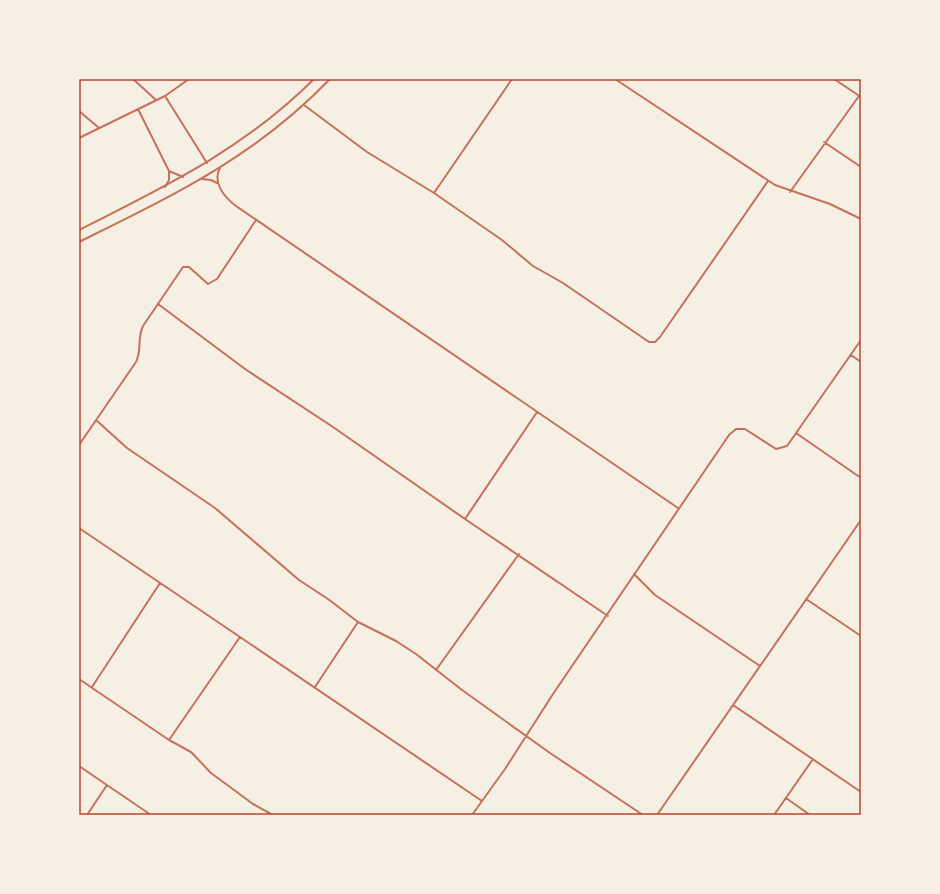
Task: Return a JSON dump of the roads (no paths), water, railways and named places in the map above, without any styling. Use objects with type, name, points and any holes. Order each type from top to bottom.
[{"type":"street","points":[[133,79],[156,100]]},
{"type":"street","points":[[79,138],[165,96],[189,79]]},
{"type":"street","points":[[79,230],[165,187],[207,163],[268,121],[314,79]]},
{"type":"street","points":[[79,242],[202,179],[220,168],[272,132],[304,105],[330,79]]},
{"type":"street","points":[[434,193],[512,79]]},
{"type":"street","points":[[615,79],[768,181],[790,192],[830,204],[861,219]]},
{"type":"street","points":[[790,192],[824,142],[860,96],[834,79]]},
{"type":"street","points":[[165,96],[207,163]]},
{"type":"street","points":[[304,105],[367,152],[434,193],[502,240],[533,266],[563,282],[646,341],[652,343],[660,337],[768,181]]},
{"type":"street","points":[[138,109],[169,171],[169,180],[165,187]]},
{"type":"street","points":[[79,111],[100,128]]},
{"type":"street","points":[[824,142],[861,167]]},
{"type":"street","points":[[218,184],[217,176],[220,168]]},
{"type":"street","points":[[169,171],[183,177]]},
{"type":"street","points":[[202,179],[211,180],[218,184],[232,203],[256,220],[678,508]]},
{"type":"street","points":[[79,445],[136,362],[140,352],[141,331],[183,267],[189,267],[208,284],[212,283],[217,279],[256,220]]},
{"type":"street","points":[[158,304],[245,369],[392,467],[465,519],[519,554],[608,616]]},
{"type":"street","points":[[472,815],[608,616],[678,508],[729,435],[736,429],[745,429],[772,447],[780,449],[787,446],[861,340]]},
{"type":"street","points":[[851,355],[861,362]]},
{"type":"street","points":[[465,519],[537,412]]},
{"type":"street","points":[[96,420],[127,448],[215,508],[290,574],[328,599],[358,622],[406,648],[526,736],[643,815]]},
{"type":"street","points":[[796,433],[861,478]]},
{"type":"street","points":[[658,815],[861,520]]},
{"type":"street","points":[[79,528],[482,802]]},
{"type":"street","points":[[436,670],[519,554]]},
{"type":"street","points":[[634,574],[655,595],[760,666]]},
{"type":"street","points":[[92,688],[160,583]]},
{"type":"street","points":[[806,599],[861,636]]},
{"type":"street","points":[[315,688],[358,622]]},
{"type":"street","points":[[170,740],[240,637]]},
{"type":"street","points":[[79,679],[170,740],[194,754],[210,773],[248,801],[273,815]]},
{"type":"street","points":[[734,705],[861,792]]},
{"type":"street","points":[[774,815],[813,759]]},
{"type":"street","points":[[79,766],[151,815]]},
{"type":"street","points":[[87,815],[107,785]]},
{"type":"street","points":[[786,798],[810,815]]}]
